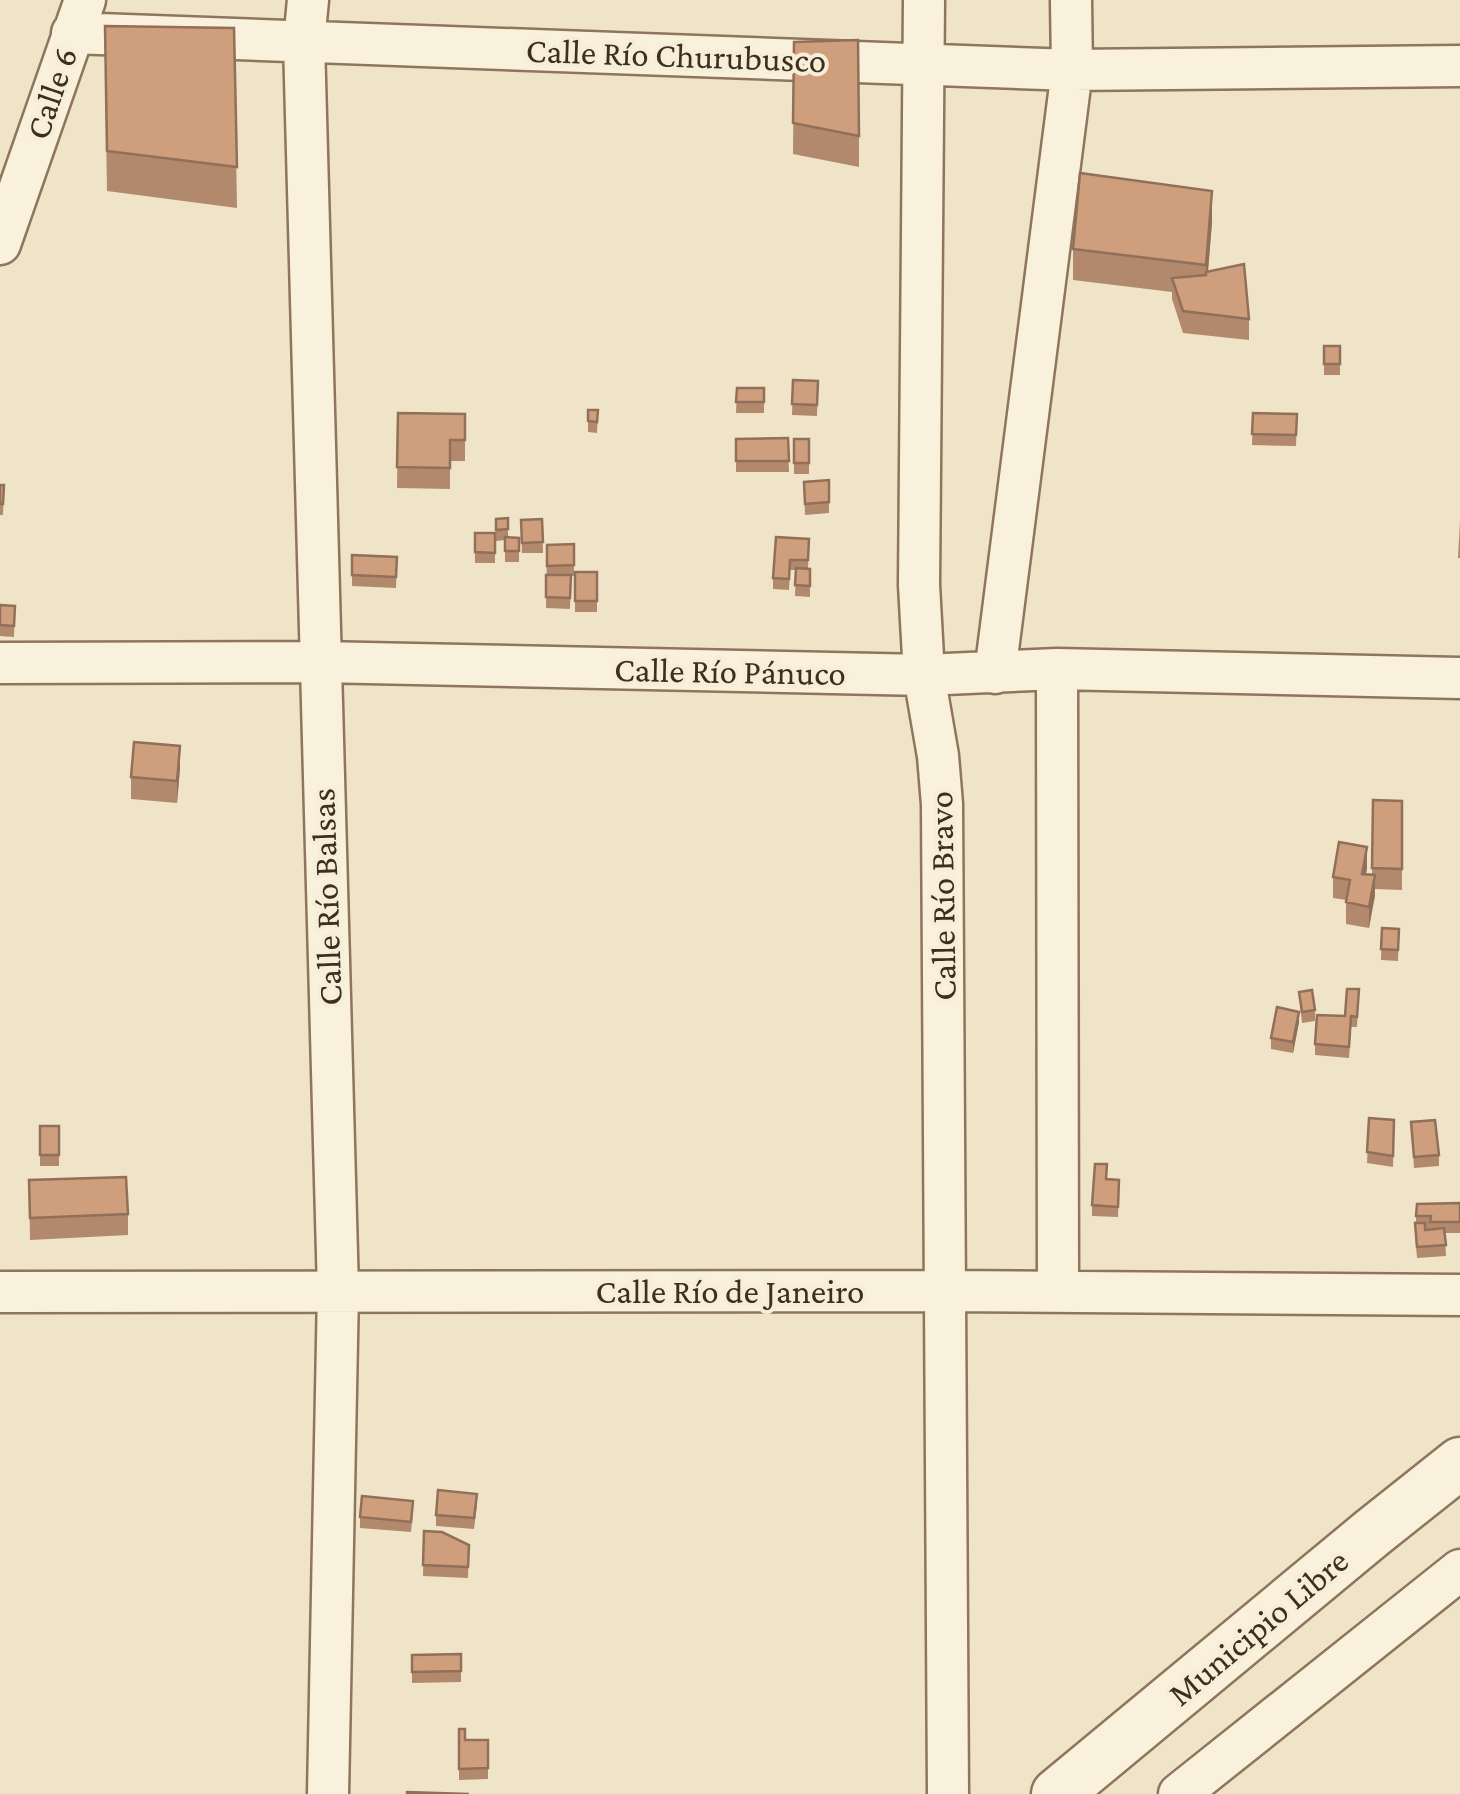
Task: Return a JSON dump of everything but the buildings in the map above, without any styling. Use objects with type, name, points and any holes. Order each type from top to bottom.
[{"type":"street","name":"Calle Río Balsas","points":[[308,0],[304,42],[338,1290],[328,1794]]},
{"type":"street","name":"Calle Río Bravo","points":[[924,0],[919,585],[924,676],[942,804],[948,1794]]},
{"type":"street","points":[[995,673],[1072,70],[1070,0]]},
{"type":"street","name":"Calle Río Churubusco","points":[[78,16],[304,42],[1072,70],[1460,66]]},
{"type":"street","name":"Calle 6","points":[[0,244],[78,16]]},
{"type":"street","name":"Calle Río Pánuco","points":[[0,663],[320,662],[924,676],[1057,669],[1460,678]]},
{"type":"street","points":[[1057,669],[1058,1292]]},
{"type":"street","name":"Calle Río de Janeiro","points":[[0,1292],[1460,1295]]},
{"type":"street","name":"Municipio Libre","points":[[1057,1794],[1460,1463]]},
{"type":"street","points":[[1179,1794],[1460,1570]]}]
